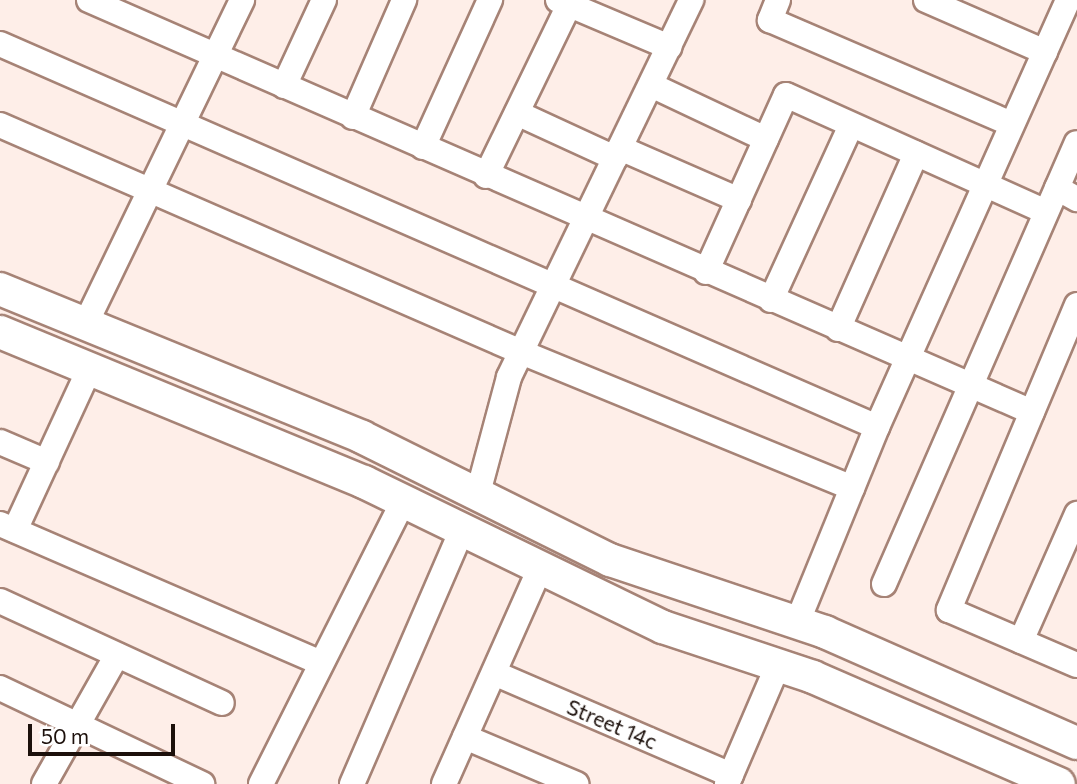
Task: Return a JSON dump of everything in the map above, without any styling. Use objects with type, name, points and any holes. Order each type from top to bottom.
[{"type":"main road","points":[[0,289],[362,437],[610,561],[797,623],[1077,743]]},
{"type":"main road","points":[[0,332],[404,500],[663,627],[778,665],[1059,784]]},
{"type":"street","points":[[89,0],[136,9],[215,56],[585,220],[970,387],[1032,411]]},
{"type":"street","points":[[85,324],[242,0]]},
{"type":"street","points":[[284,86],[324,0]]},
{"type":"street","points":[[352,117],[404,0]]},
{"type":"street","points":[[423,148],[490,0]]},
{"type":"street","points":[[478,493],[509,377],[691,0]]},
{"type":"street","points":[[778,0],[770,20],[1012,124]]},
{"type":"street","points":[[926,0],[1045,52]]},
{"type":"street","points":[[797,623],[877,427],[1068,0]]},
{"type":"street","points":[[486,176],[517,113],[564,2],[606,9],[669,47]]},
{"type":"street","points":[[0,44],[877,427]]},
{"type":"street","points":[[651,85],[766,139]]},
{"type":"street","points":[[706,271],[786,95],[1046,212]]},
{"type":"street","points":[[517,113],[739,200]]},
{"type":"street","points":[[0,125],[149,193],[521,352],[852,488]]},
{"type":"street","points":[[771,300],[851,125]]},
{"type":"street","points":[[884,584],[1046,212],[1067,194],[1077,143]]},
{"type":"street","points":[[838,329],[916,154]]},
{"type":"street","points":[[1077,305],[1070,342],[1032,411],[949,610],[1077,665]]},
{"type":"street","points":[[89,370],[47,462],[8,527],[319,662]]},
{"type":"street","points":[[0,442],[47,462]]},
{"type":"street","points":[[261,784],[319,662],[404,500]]},
{"type":"street","points":[[1021,641],[1077,514]]},
{"type":"street","points":[[352,784],[463,527]]},
{"type":"street","points":[[444,784],[541,566]]},
{"type":"street","points":[[0,601],[222,703]]},
{"type":"street","points":[[44,784],[117,655]]},
{"type":"street","points":[[729,780],[778,665]]},
{"type":"street","name":"Street 14c","points":[[494,673],[729,780]]},
{"type":"street","points":[[0,688],[202,784]]},
{"type":"street","points":[[465,737],[576,784]]}]
